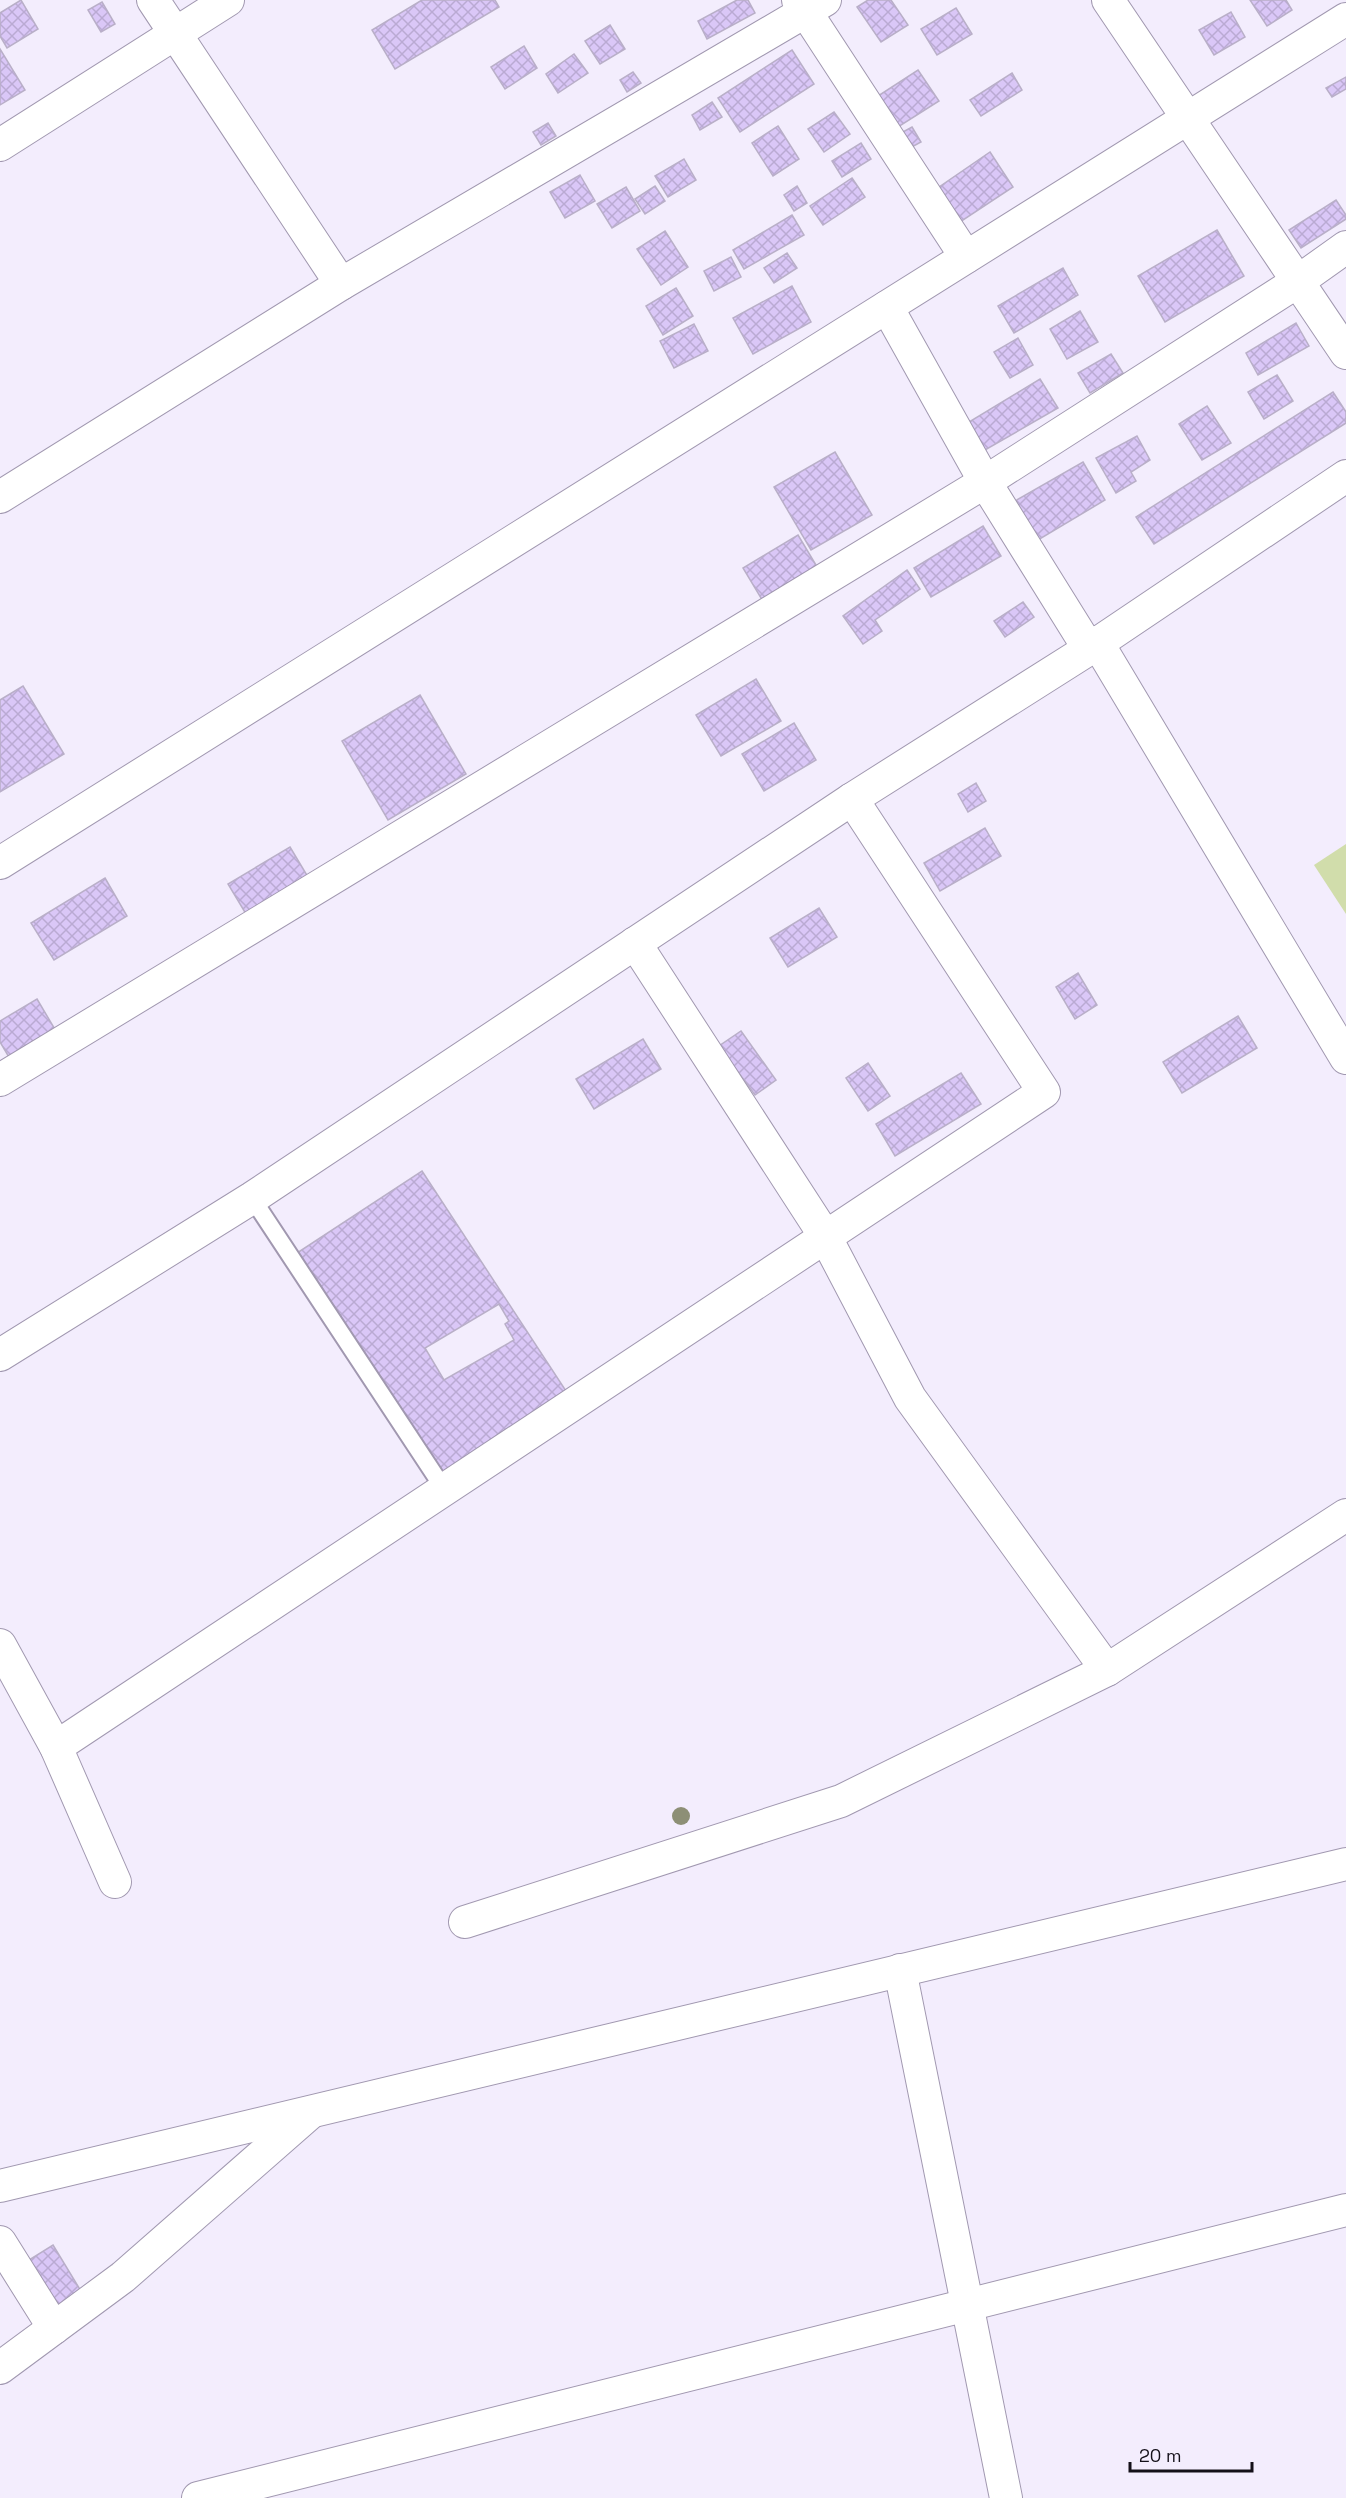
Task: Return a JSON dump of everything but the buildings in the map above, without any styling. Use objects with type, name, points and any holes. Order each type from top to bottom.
[{"type":"street","points":[[153,0],[341,284]]},
{"type":"street","points":[[0,145],[228,0]]},
{"type":"street","points":[[1108,0],[1346,352]]},
{"type":"street","points":[[0,497],[341,284],[810,4],[966,257]]},
{"type":"street","points":[[0,863],[1346,20]]},
{"type":"street","points":[[0,1080],[985,482],[1297,282],[1346,247]]},
{"type":"street","points":[[887,307],[985,482],[1093,645],[1346,1058]]},
{"type":"street","points":[[0,1355],[252,1198],[852,798],[1093,645],[1346,476]]},
{"type":"street","points":[[56,1747],[1044,1092],[852,798]]},
{"type":"street","points":[[635,942],[825,1236],[910,1398],[1107,1670]]},
{"type":"street","points":[[465,1922],[841,1801],[1107,1670],[1346,1515]]},
{"type":"street","points":[[0,1645],[56,1747],[115,1882]]},
{"type":"street","points":[[0,2186],[1346,1864]]},
{"type":"street","points":[[900,1970],[1006,2498]]},
{"type":"street","points":[[0,2368],[123,2277],[312,2111]]},
{"type":"street","points":[[198,2498],[1346,2210]]},
{"type":"street","points":[[0,2242],[54,2328]]},
{"type":"lane","points":[[252,1198],[444,1489]]},
{"type":"green space","points":[[1346,844],[1346,914],[1314,865]]}]
